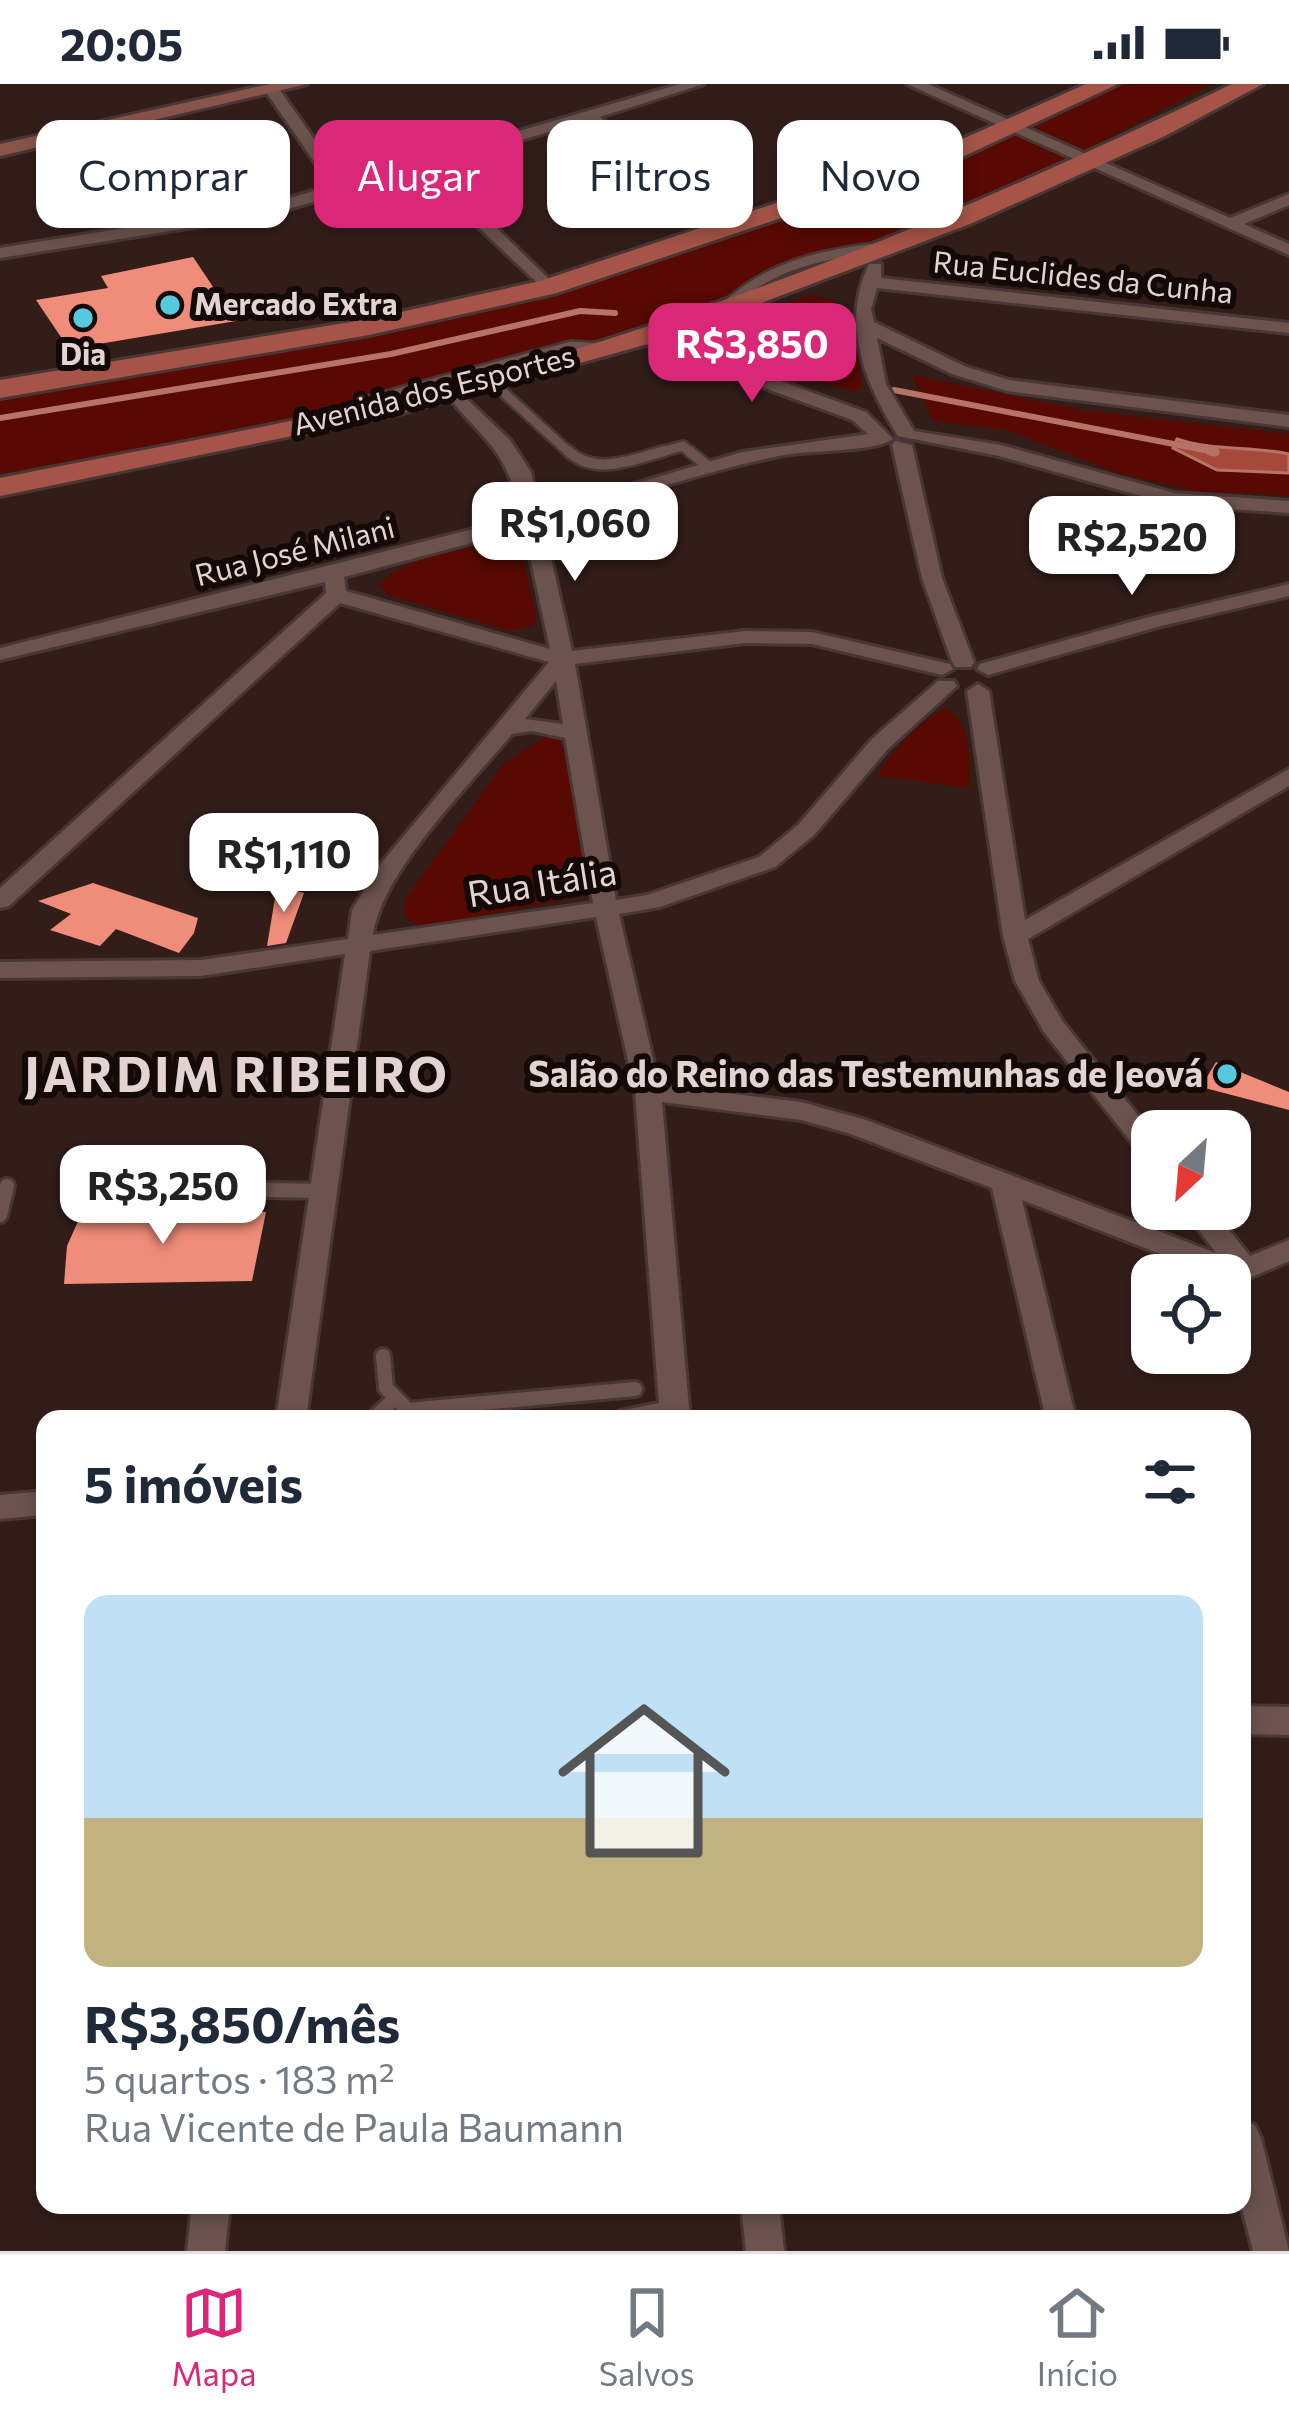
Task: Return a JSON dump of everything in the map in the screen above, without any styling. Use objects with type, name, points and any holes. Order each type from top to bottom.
[{"type":"main road","points":[[963,148],[1106,84]]},
{"type":"main road","name":"Avenida dos Esportes","points":[[0,487],[454,393],[643,337],[1094,164],[1251,84]]},
{"type":"main road","points":[[0,150],[287,86]]},
{"type":"main road","points":[[963,173],[977,176],[989,194],[980,210]]},
{"type":"main road","points":[[0,388],[368,327],[547,287],[777,212]]},
{"type":"street","points":[[523,136],[696,84]]},
{"type":"street","points":[[915,84],[1289,250]]},
{"type":"street","points":[[287,86],[314,138]]},
{"type":"street","points":[[588,115],[722,230]]},
{"type":"street","points":[[0,253],[207,222],[314,197]]},
{"type":"street","points":[[1230,224],[1289,200]]},
{"type":"street","points":[[487,228],[547,287]]},
{"type":"street","points":[[881,248],[862,309],[877,384],[897,438],[932,578],[950,672]]},
{"type":"street","name":"Rua Euclides da Cunha","points":[[871,282],[1289,328]]},
{"type":"street","points":[[867,326],[958,370],[1007,385],[1289,421]]},
{"type":"street","points":[[643,337],[859,416],[897,438]]},
{"type":"street","points":[[821,401],[863,398],[877,384]]},
{"type":"street","points":[[454,393],[503,444],[521,472],[563,659],[606,909],[648,1091],[675,1410]]},
{"type":"street","name":"Rua José Milani","points":[[0,654],[335,585],[709,466],[805,445],[897,438],[1001,451],[1173,499],[1289,507]]},
{"type":"street","points":[[0,901],[335,585],[563,659],[745,637],[789,638],[866,647],[983,680],[1156,621],[1289,590]]},
{"type":"street","points":[[292,1410],[364,910],[386,872],[563,659]]},
{"type":"street","name":"Rua Itália","points":[[0,970],[201,968],[356,949],[606,909],[704,888],[767,862],[806,830],[950,672]]},
{"type":"street","points":[[983,680],[1015,936],[1027,981],[1053,1026],[1131,1124]]},
{"type":"street","points":[[505,729],[532,724],[576,734]]},
{"type":"street","points":[[1015,936],[1289,776]]},
{"type":"street","points":[[648,1091],[801,1111],[857,1126],[1188,1254]]},
{"type":"street","points":[[1004,1182],[1059,1410]]},
{"type":"street","points":[[1214,1230],[1232,1254]]},
{"type":"street","points":[[1251,1267],[1289,1250]]},
{"type":"street","points":[[0,1507],[36,1504]]},
{"type":"street","points":[[1251,1720],[1289,1721]]},
{"type":"street","points":[[1251,2172],[1272,2251]]},
{"type":"street","points":[[206,2251],[210,2214]]},
{"type":"street","points":[[761,2214],[765,2251]]},
{"type":"lane","points":[[339,417],[364,402],[559,349],[603,349]]},
{"type":"lane","points":[[492,382],[581,463],[614,465],[682,446],[709,466]]},
{"type":"lane","points":[[0,1215],[7,1186]]},
{"type":"lane","points":[[154,1188],[322,1191]]},
{"type":"lane","points":[[383,1356],[382,1384],[392,1401],[419,1410]]},
{"type":"lane","points":[[382,1410],[392,1401]]},
{"type":"lane","points":[[477,1410],[633,1404]]},
{"type":"shaded area","points":[[1125,84],[1212,84],[1034,177],[963,207],[963,154]]},
{"type":"shaded area","points":[[777,221],[777,228],[915,228],[805,275],[635,333],[330,416],[0,474],[0,399],[300,349],[531,300]]},
{"type":"shaded area","points":[[809,295],[834,300],[859,360],[862,389],[851,391],[701,343],[702,336]]},
{"type":"shaded area","points":[[912,375],[1082,410],[1289,434],[1289,496],[1195,491],[1123,475],[1009,431],[933,421]]},
{"type":"shaded area","points":[[1177,439],[1289,454],[1289,473],[1217,470],[1173,448]]},
{"type":"shaded area","points":[[508,544],[523,559],[537,620],[530,627],[509,631],[388,595],[380,586],[419,560]]},
{"type":"shaded area","points":[[947,708],[966,734],[969,788],[876,776],[916,729]]},
{"type":"shaded area","points":[[543,738],[557,738],[566,752],[595,894],[437,924],[419,926],[405,918],[404,901],[504,763]]},
{"type":"building","name":"Mercado Extra","points":[[193,257],[236,321],[69,349],[36,300],[108,288],[101,276]]},
{"type":"building","points":[[93,883],[198,918],[194,933],[179,953],[116,929],[100,946],[50,930],[71,914],[38,901]]},
{"type":"building","points":[[277,886],[304,893],[286,943],[267,946]]},
{"type":"building","name":"Salão do Reino das Testemunhas de Jeová","points":[[1216,1062],[1289,1092],[1289,1110],[1201,1087]]},
{"type":"building","points":[[83,1210],[266,1212],[252,1281],[64,1284],[67,1246]]},
{"type":"waterway","points":[[0,418],[391,354],[580,311],[615,313]]},
{"type":"waterway","points":[[702,336],[833,377]]},
{"type":"waterway","points":[[894,390],[1215,452],[1210,451]]},
{"type":"place","name":"Mercado Extra","points":[[170,305]]},
{"type":"place","name":"Dia","points":[[83,318]]},
{"type":"place","name":"Salão do Reino das Testemunhas de Jeová","points":[[1227,1074]]},
{"type":"district","name":"JARDIM RIBEIRO","points":[[237,1075]]}]
